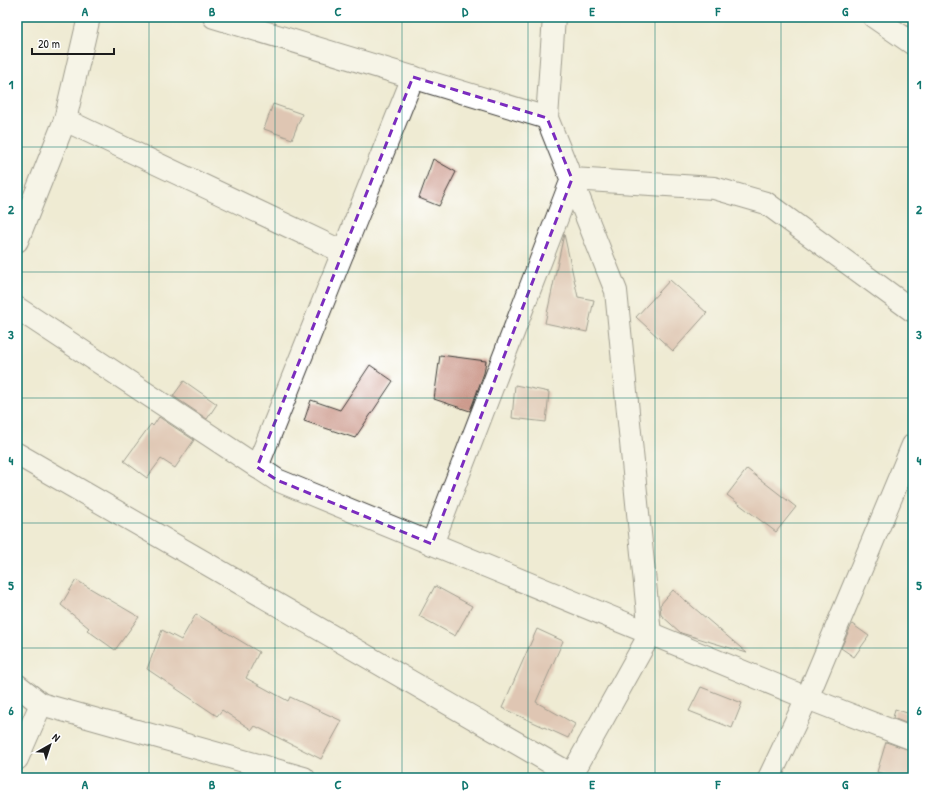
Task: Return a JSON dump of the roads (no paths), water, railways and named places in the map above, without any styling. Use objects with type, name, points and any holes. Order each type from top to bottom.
[{"type":"street","points":[[17,241],[65,120],[88,17]]},
{"type":"street","points":[[214,17],[548,118]]},
{"type":"street","points":[[17,454],[571,776],[650,634],[616,291],[548,118],[554,17]]},
{"type":"street","points":[[874,17],[896,24],[913,44]]},
{"type":"street","points":[[257,467],[413,77]]},
{"type":"street","points":[[65,120],[343,252]]},
{"type":"street","points":[[572,179],[714,188],[766,203],[913,312]]},
{"type":"street","points":[[432,544],[572,179]]},
{"type":"street","points":[[17,308],[277,480],[807,698],[913,739]]},
{"type":"street","points":[[769,778],[807,698],[913,445]]},
{"type":"street","points":[[17,685],[41,704],[304,778]]},
{"type":"street","points":[[17,759],[41,704]]}]
